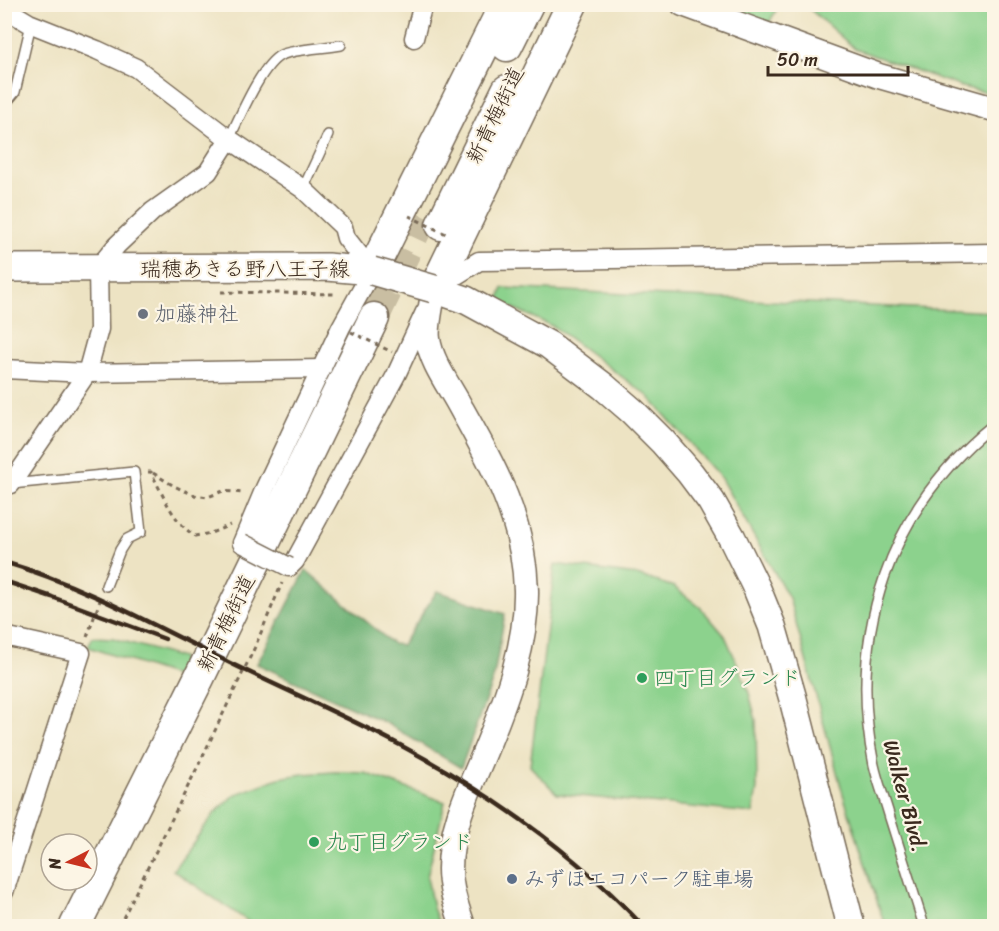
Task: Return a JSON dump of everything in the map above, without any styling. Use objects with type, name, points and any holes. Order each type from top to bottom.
[{"type":"main road","points":[[372,271],[505,4]]},
{"type":"main road","name":"新青梅街道","points":[[430,223],[528,4]]},
{"type":"main road","name":"新青梅街道","points":[[430,223],[550,4]]},
{"type":"main road","points":[[434,289],[572,4]]},
{"type":"main road","name":"瑞穂あきる野八王子線","points":[[4,268],[327,267],[372,271],[466,300],[549,345],[603,386],[663,442],[690,473],[711,501],[757,589],[772,626],[793,699],[851,927]]},
{"type":"main road","name":"新青梅街道","points":[[75,927],[377,332]]},
{"type":"main road","name":"新青梅街道","points":[[95,927],[377,332]]},
{"type":"street","points":[[414,39],[423,4]]},
{"type":"street","points":[[683,4],[879,76],[994,109]]},
{"type":"street","points":[[4,8],[31,24],[136,68],[229,139],[303,189],[343,227],[346,238],[372,271],[341,327],[265,488],[242,543],[289,567],[296,561],[396,375],[434,289],[479,261],[994,253]]},
{"type":"street","points":[[8,484],[87,373],[99,329],[98,268],[117,245],[153,211],[208,172],[229,139]]},
{"type":"street","points":[[434,289],[427,337],[433,357],[504,489],[518,534],[526,591],[515,670],[488,743],[469,785],[452,841],[451,885],[463,927]]},
{"type":"street","points":[[4,369],[87,373],[322,369]]},
{"type":"street","points":[[4,636],[81,652],[4,892]]},
{"type":"lane","points":[[4,105],[15,92],[31,24]]},
{"type":"lane","points":[[229,139],[261,75],[280,56],[303,50],[341,45]]},
{"type":"lane","points":[[303,189],[328,135]]},
{"type":"lane","name":"Walker Blvd.","points":[[924,927],[875,766],[868,720],[866,676],[871,629],[882,581],[901,538],[921,502],[950,466],[994,424]]},
{"type":"lane","points":[[8,484],[134,472],[141,532],[127,539],[120,550],[106,586]]},
{"type":"path","points":[[218,292],[336,294],[339,300]]},
{"type":"path","points":[[134,472],[151,472],[194,495],[208,497],[223,491],[250,493],[265,488]]},
{"type":"path","points":[[151,472],[174,516],[186,530],[195,536],[211,533],[242,520],[250,522]]},
{"type":"path","points":[[81,652],[106,586]]},
{"type":"path","points":[[119,927],[254,649],[279,590]]},
{"type":"green space","points":[[722,5],[779,5],[769,23]]},
{"type":"green space","points":[[805,5],[994,5],[994,94],[962,87],[855,49]]},
{"type":"green space","points":[[503,288],[994,312],[994,926],[885,926],[843,794],[789,598],[720,477],[648,396],[554,327],[498,301]]},
{"type":"green space","name":"四丁目グランド","points":[[555,564],[637,575],[674,587],[701,608],[725,636],[749,693],[756,720],[757,788],[753,813],[557,794],[530,766]]},
{"type":"green space","points":[[306,570],[393,644],[402,645],[437,591],[505,614],[494,676],[461,768],[386,723],[257,664]]},
{"type":"green space","points":[[92,637],[113,638],[182,658],[182,661],[175,676],[88,647]]},
{"type":"green space","name":"九丁目グランド","points":[[335,772],[365,773],[445,802],[427,877],[433,908],[440,926],[255,926],[173,870],[214,814],[234,795],[279,778]]},
{"type":"tunnel","points":[[374,318],[423,216]]},
{"type":"railway","points":[[4,562],[90,594],[400,745],[466,783],[560,849],[589,873],[643,926]]},
{"type":"railway","points":[[4,581],[165,639]]},
{"type":"place","name":"加藤神社","points":[[143,314]]},
{"type":"place","name":"四丁目グランド","points":[[642,678]]},
{"type":"place","name":"九丁目グランド","points":[[314,842]]},
{"type":"place","name":"みずほエコパーク駐車場","points":[[512,879]]}]
